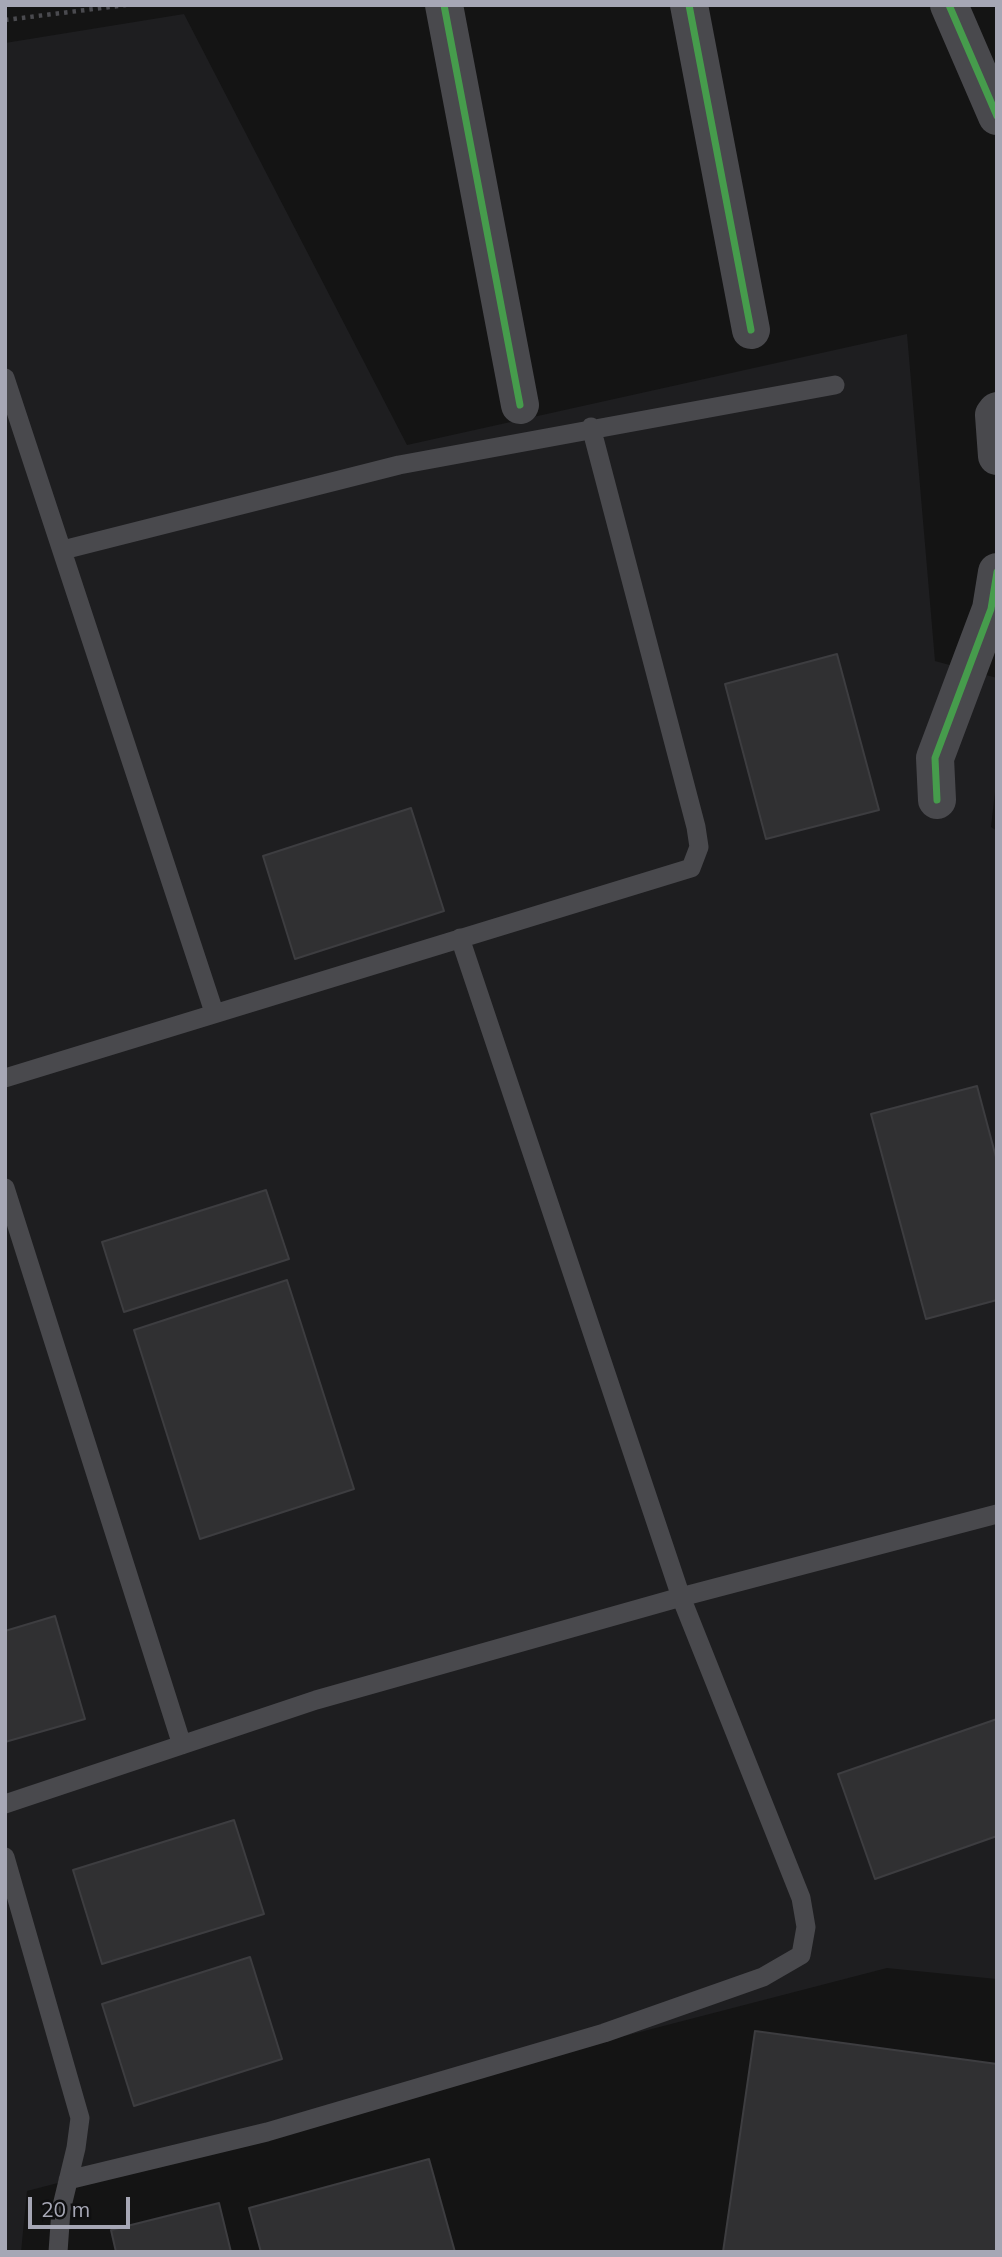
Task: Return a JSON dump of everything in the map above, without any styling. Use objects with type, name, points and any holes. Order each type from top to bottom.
[{"type":"street","points":[[444,5],[520,405]]},
{"type":"street","points":[[688,5],[751,330]]},
{"type":"street","points":[[949,5],[997,116]]},
{"type":"street","points":[[997,411],[994,415],[997,456]]},
{"type":"street","points":[[937,800],[935,758],[992,609],[997,572]]},
{"type":"lane","points":[[5,378],[214,1012]]},
{"type":"lane","points":[[63,550],[399,465],[591,427],[835,385]]},
{"type":"lane","points":[[5,1078],[691,868],[699,847],[591,427]]},
{"type":"lane","points":[[68,2180],[267,2132],[604,2033],[763,1977],[801,1955],[806,1927],[801,1898],[681,1597],[460,938]]},
{"type":"lane","points":[[5,1188],[182,1745]]},
{"type":"lane","points":[[5,1804],[316,1700],[681,1597],[997,1514]]},
{"type":"lane","points":[[5,1857],[79,2118],[58,2252]]},
{"type":"path","points":[[5,20],[126,5]]},
{"type":"shaded area","points":[[184,14],[407,445],[907,334],[935,661],[997,678],[997,775],[991,827],[997,831],[997,1979],[887,1968],[27,2191],[21,2252],[5,2252],[5,43]]},
{"type":"building","points":[[837,654],[879,810],[766,839],[725,684]]},
{"type":"building","points":[[411,808],[444,911],[295,959],[263,856]]},
{"type":"building","points":[[977,1086],[997,1161],[997,1300],[926,1319],[871,1114]]},
{"type":"building","points":[[266,1190],[289,1259],[124,1312],[102,1242]]},
{"type":"building","points":[[287,1280],[354,1489],[200,1539],[134,1330]]},
{"type":"building","points":[[55,1616],[85,1719],[5,1742],[5,1631]]},
{"type":"building","points":[[997,1719],[997,1836],[875,1879],[838,1774]]},
{"type":"building","points":[[234,1820],[264,1914],[102,1964],[73,1870]]},
{"type":"building","points":[[250,1957],[282,2059],[134,2106],[102,2004]]},
{"type":"building","points":[[755,2031],[997,2064],[997,2252],[723,2252]]},
{"type":"building","points":[[429,2159],[455,2252],[261,2252],[249,2208]]},
{"type":"building","points":[[219,2203],[231,2252],[116,2252],[111,2230]]},
{"type":"cycle path","points":[[444,5],[520,405]]},
{"type":"cycle path","points":[[689,5],[751,330]]},
{"type":"cycle path","points":[[949,5],[997,116]]},
{"type":"cycle path","points":[[937,800],[935,758],[991,609],[997,572]]}]
